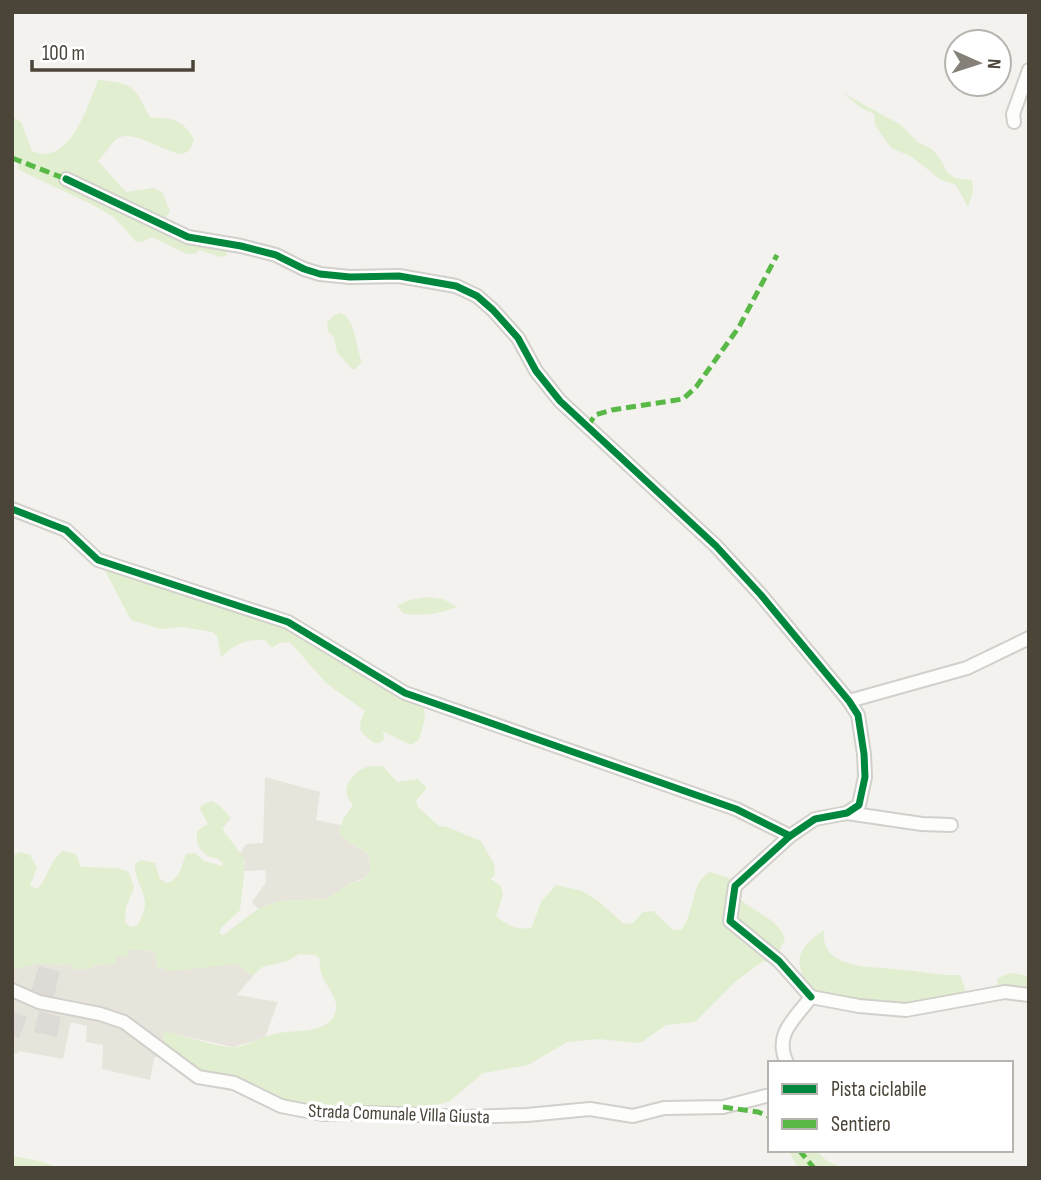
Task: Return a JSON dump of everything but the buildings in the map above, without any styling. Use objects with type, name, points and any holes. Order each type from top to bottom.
[{"type":"street","points":[[1014,122],[1013,114],[1029,70]]},
{"type":"street","points":[[66,179],[188,237],[276,255],[320,274],[351,277],[399,276],[456,286],[477,296],[518,338],[536,371],[560,401],[716,546],[761,595],[849,701],[858,715],[865,777],[859,805],[847,813]]},
{"type":"street","points":[[12,509],[66,530],[98,560],[288,622],[405,693],[736,809],[790,836]]},
{"type":"street","points":[[849,701],[967,668],[1029,638]]},
{"type":"street","points":[[951,825],[922,824],[847,813],[815,819],[790,836],[735,886],[730,921],[779,961],[811,997],[859,1006],[906,1010],[1005,992],[1029,995]]},
{"type":"street","name":"Strada Comunale Villa Giusta","points":[[12,990],[39,1002],[116,1019],[148,1038],[198,1077],[234,1083],[281,1106],[322,1114],[466,1117],[590,1109],[633,1116],[664,1108],[723,1107],[768,1096]]},
{"type":"street","points":[[786,1061],[782,1035],[811,997]]},
{"type":"shaded area","points":[[265,777],[320,792],[316,820],[341,825],[339,833],[368,853],[371,868],[365,878],[351,883],[327,899],[279,901],[258,909],[252,902],[266,882],[265,870],[243,871],[245,861],[240,854],[246,844],[263,843]]},
{"type":"shaded area","points":[[129,949],[155,951],[158,969],[163,966],[165,970],[237,964],[253,976],[237,995],[278,1002],[265,1038],[233,1047],[165,1032],[162,1046],[129,1021],[57,1003],[12,985],[12,966],[20,969],[31,963],[91,966],[117,963],[117,956]]},
{"type":"shaded area","points":[[12,995],[120,1024],[160,1054],[154,1058],[150,1080],[102,1069],[103,1045],[86,1042],[87,1026],[71,1022],[63,1059],[12,1052]]},
{"type":"green space","points":[[98,80],[132,88],[150,118],[176,121],[186,128],[194,140],[190,150],[183,154],[138,138],[122,137],[115,140],[98,161],[126,192],[153,188],[162,192],[170,211],[160,227],[218,247],[226,251],[227,255],[221,257],[199,250],[195,254],[187,254],[152,237],[136,242],[115,218],[17,169],[19,162],[12,160],[12,117],[21,122],[32,151],[45,154],[57,151],[75,132]]},
{"type":"green space","points":[[843,93],[901,125],[917,142],[932,149],[947,172],[955,178],[972,180],[973,191],[968,207],[956,185],[941,180],[912,157],[891,148],[875,125],[874,114],[861,108]]},
{"type":"green space","points":[[341,313],[353,328],[362,362],[355,369],[337,352],[334,337],[328,331],[327,323],[334,315]]},
{"type":"green space","points":[[101,563],[294,632],[390,692],[424,708],[425,718],[419,740],[411,745],[382,731],[385,739],[374,743],[360,729],[365,711],[326,683],[290,642],[279,643],[272,648],[265,640],[252,640],[236,646],[221,657],[217,636],[212,632],[183,627],[161,629],[131,620]]},
{"type":"green space","points":[[429,597],[443,599],[457,607],[418,615],[404,614],[397,606],[409,600]]},
{"type":"green space","points":[[370,766],[383,766],[397,782],[418,779],[427,788],[416,801],[418,807],[439,826],[481,841],[494,864],[495,875],[490,879],[501,886],[503,895],[496,916],[513,927],[532,927],[541,902],[556,885],[582,891],[597,900],[624,924],[633,923],[643,912],[653,911],[673,930],[681,930],[686,923],[699,883],[710,872],[729,878],[739,898],[777,926],[785,939],[775,960],[762,962],[735,982],[695,1022],[666,1025],[642,1042],[636,1043],[600,1039],[567,1042],[528,1065],[483,1073],[450,1101],[418,1111],[352,1107],[316,1110],[290,1102],[253,1084],[231,1084],[219,1080],[160,1054],[165,1031],[234,1047],[278,1033],[309,1030],[327,1024],[333,1018],[336,1003],[321,973],[320,959],[315,955],[299,954],[288,961],[262,967],[253,976],[237,964],[174,971],[165,970],[163,966],[158,970],[155,951],[129,949],[129,956],[117,956],[117,963],[92,966],[91,969],[72,969],[70,963],[34,964],[20,969],[12,966],[12,856],[21,852],[30,855],[37,868],[30,886],[38,889],[62,851],[76,854],[81,867],[117,868],[129,872],[134,888],[126,907],[125,922],[130,927],[137,926],[145,907],[145,899],[135,864],[141,860],[155,863],[160,879],[166,883],[177,876],[186,854],[195,853],[204,861],[222,866],[223,863],[218,859],[201,850],[197,841],[197,831],[208,824],[201,806],[211,801],[219,805],[231,818],[222,829],[244,858],[240,910],[222,927],[219,933],[223,935],[258,909],[279,901],[327,899],[351,883],[365,878],[371,868],[368,853],[344,839],[339,833],[343,819],[353,805],[347,795],[347,786],[357,773]]},
{"type":"green space","points":[[824,930],[825,943],[830,953],[839,960],[864,966],[960,975],[966,991],[962,996],[889,1008],[815,995],[803,976],[800,960],[806,945]]},
{"type":"green space","points":[[1009,973],[1029,976],[1029,988],[998,989],[997,979]]},
{"type":"green space","points":[[789,1152],[818,1152],[827,1161],[843,1168],[798,1168]]},
{"type":"green space","points":[[12,1156],[40,1161],[60,1168],[12,1168]]},
{"type":"marked path","points":[[12,158],[66,179]]},
{"type":"marked path","points":[[588,426],[595,415],[612,410],[683,399],[696,387],[739,327],[777,255]]},
{"type":"marked path","points":[[723,1107],[768,1116]]},
{"type":"marked path","points":[[801,1152],[814,1168]]},
{"type":"cycle path","points":[[66,179],[188,237],[276,255],[320,274],[350,277],[399,276],[456,286],[477,296],[493,310],[518,338],[536,371],[560,401],[716,546],[761,595],[858,715],[865,777],[859,805],[847,813],[815,819],[790,836]]},
{"type":"cycle path","points":[[12,509],[66,530],[98,560],[288,622],[405,693],[736,809],[790,836],[735,886],[730,921],[779,961],[811,997]]}]
